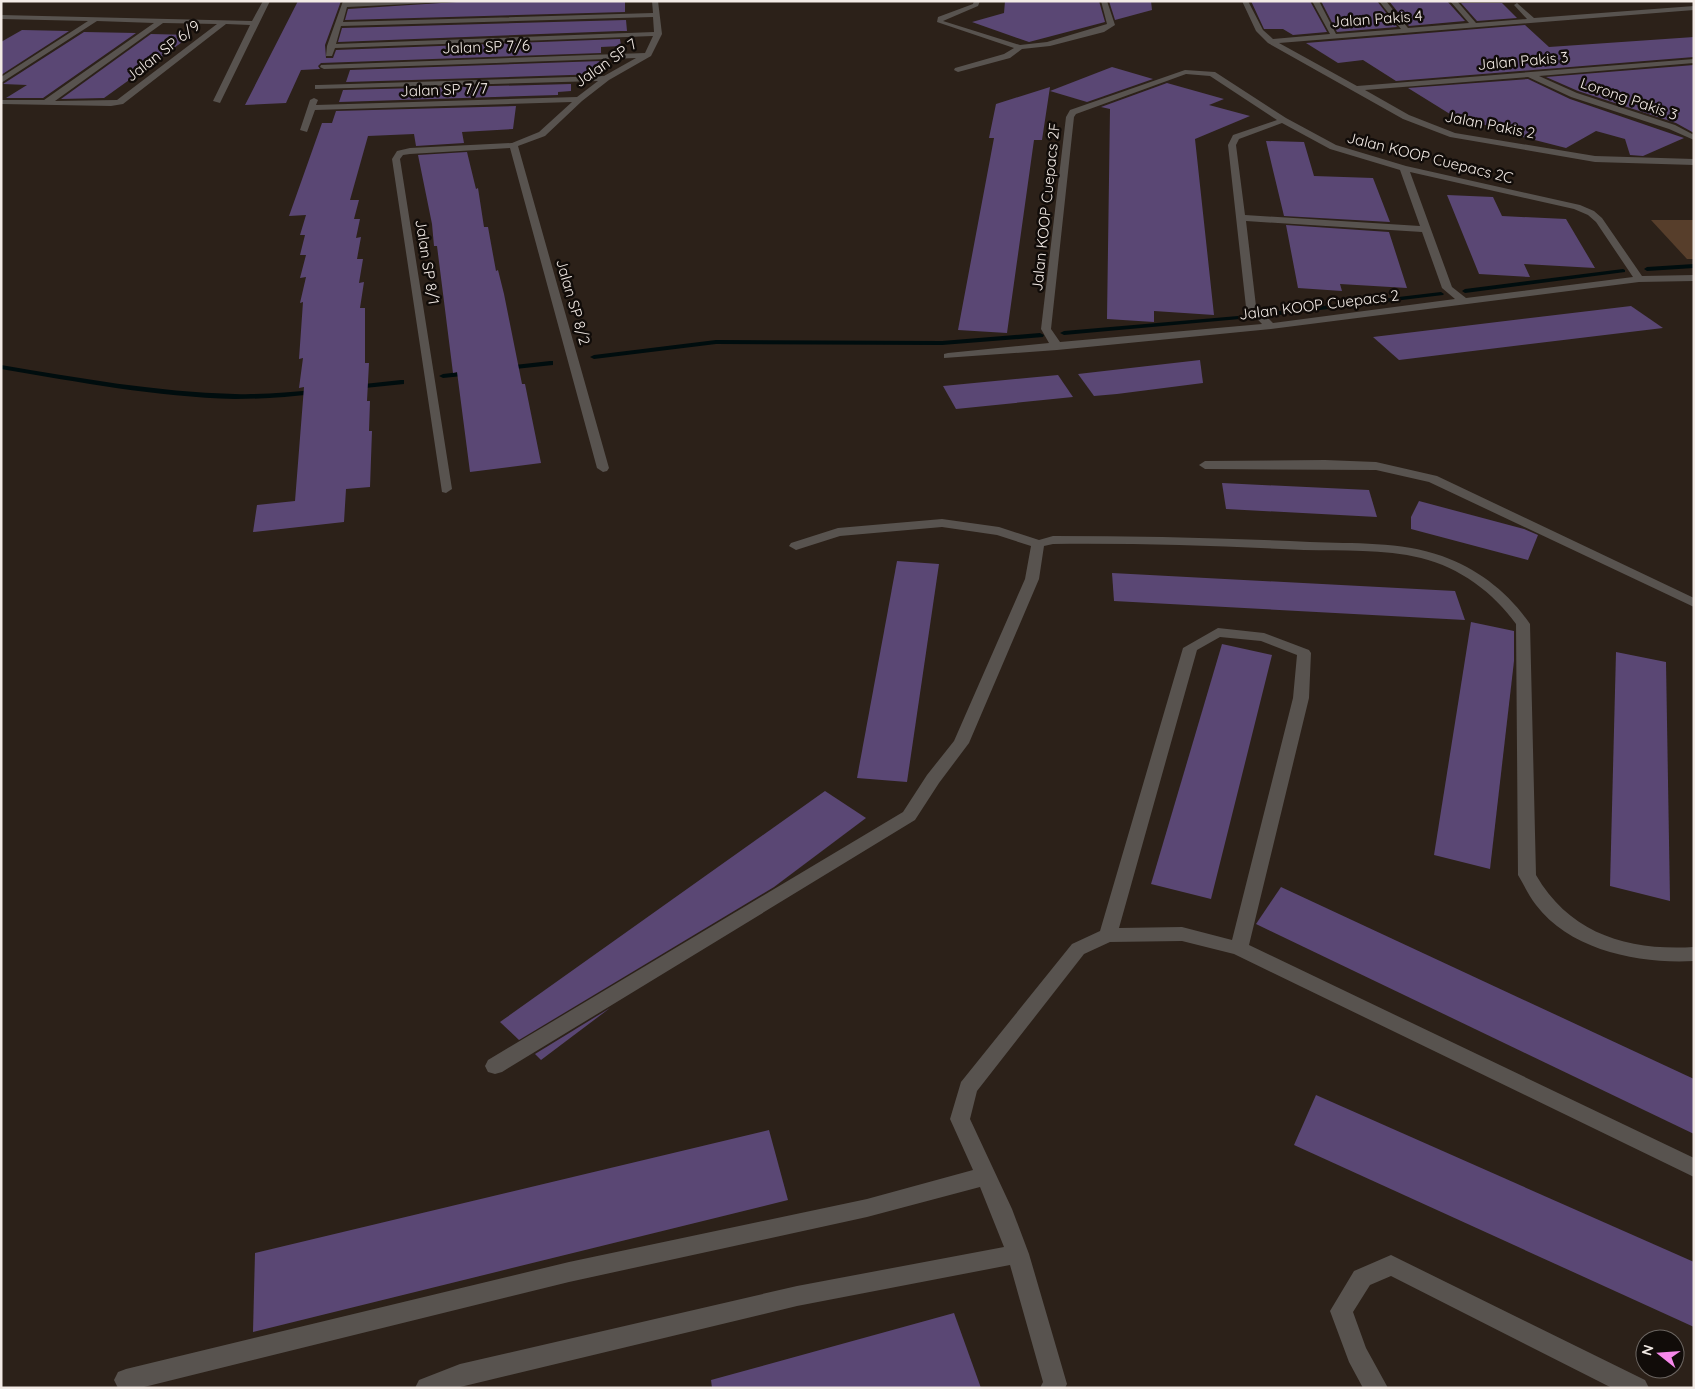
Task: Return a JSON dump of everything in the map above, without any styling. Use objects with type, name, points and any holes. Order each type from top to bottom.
[{"type":"street","points":[[218,101],[254,23],[267,1]]},
{"type":"street","points":[[304,130],[345,3],[467,1]]},
{"type":"street","name":"Jalan SP 7","points":[[514,145],[542,134],[579,99],[606,78],[648,54],[658,34],[658,16],[655,1]]},
{"type":"street","points":[[977,1],[976,5],[970,8],[940,18],[940,22],[1020,47],[1047,44],[1101,30],[1111,25],[1104,1]]},
{"type":"street","name":"Jalan Pakis 2","points":[[1245,1],[1260,32],[1272,41],[1406,117],[1453,135],[1595,159],[1694,162]]},
{"type":"street","points":[[1315,1],[1334,36]]},
{"type":"street","points":[[1382,1],[1406,30]]},
{"type":"street","points":[[1453,1],[1474,25]]},
{"type":"street","points":[[1518,5],[1532,21]]},
{"type":"street","name":"Jalan Pakis 4","points":[[1272,41],[1694,8]]},
{"type":"street","points":[[338,24],[658,16]]},
{"type":"street","points":[[1,17],[254,23]]},
{"type":"street","points":[[1,82],[94,20]]},
{"type":"street","points":[[1,102],[46,103],[161,21]]},
{"type":"street","name":"Jalan SP 6/9","points":[[46,103],[112,104],[120,102],[223,22]]},
{"type":"street","points":[[331,46],[658,34]]},
{"type":"street","points":[[958,70],[1007,56],[1020,47]]},
{"type":"street","name":"Jalan SP 7/6","points":[[321,77],[648,54]]},
{"type":"street","name":"Jalan Pakis 3","points":[[1354,89],[1694,61]]},
{"type":"street","points":[[1681,62],[1694,66]]},
{"type":"street","name":"Jalan KOOP Cuepacs 2C","points":[[1200,72],[1212,74],[1283,120],[1333,147],[1404,168],[1577,207],[1591,213],[1599,220],[1639,279]]},
{"type":"street","name":"Jalan KOOP Cuepacs 2F","points":[[1057,346],[1046,329],[1070,117],[1073,112],[1176,76],[1200,72]]},
{"type":"street","name":"Lorong Pakis 3","points":[[1528,74],[1574,95],[1672,128],[1694,138]]},
{"type":"street","points":[[321,77],[606,78]]},
{"type":"street","name":"Jalan SP 7/7","points":[[311,108],[579,99]]},
{"type":"street","points":[[1271,326],[1251,307],[1232,145],[1236,137],[1283,120]]},
{"type":"street","name":"Jalan SP 8/2","points":[[514,145],[603,468]]},
{"type":"street","name":"Jalan SP 8/1","points":[[446,490],[396,159],[400,154],[410,152],[514,145]]},
{"type":"street","points":[[1404,168],[1447,288],[1464,302]]},
{"type":"street","points":[[1241,218],[1426,229]]},
{"type":"street","name":"Jalan KOOP Cuepacs 2","points":[[948,356],[1271,326],[1639,279],[1694,278]]},
{"type":"street","points":[[1205,465],[1325,464],[1376,466],[1433,479],[1694,603]]},
{"type":"street","points":[[796,546],[838,532],[942,523],[999,531],[1038,544],[1053,540],[1148,539],[1390,549],[1436,559],[1496,590],[1512,607],[1523,624],[1527,875],[1542,901],[1578,931],[1629,951],[1668,957],[1694,954]]},
{"type":"street","points":[[495,1066],[909,816],[933,779],[961,742],[1032,578],[1038,544]]},
{"type":"street","points":[[1108,935],[1190,648],[1218,632],[1264,637],[1304,653],[1301,698],[1239,948]]},
{"type":"street","points":[[1052,1388],[1055,1384],[1018,1254],[960,1119],[968,1088],[1078,949],[1108,935],[1182,934],[1239,948],[1694,1168]]},
{"type":"street","points":[[126,1380],[568,1272],[867,1208],[986,1176]]},
{"type":"street","points":[[427,1388],[460,1375],[797,1296],[1018,1254]]},
{"type":"street","points":[[1376,1388],[1357,1354],[1341,1311],[1362,1278],[1391,1265],[1636,1388]]},
{"type":"shaded area","points":[[1651,220],[1694,220],[1694,259],[1687,259]]},
{"type":"building","points":[[298,1],[341,1],[325,45],[326,58],[333,58],[336,50],[620,39],[621,46],[601,47],[601,53],[321,63],[318,66],[320,69],[301,70],[286,103],[245,105]]},
{"type":"building","points":[[472,1],[625,1],[625,12],[345,20],[348,9]]},
{"type":"building","points":[[1005,1],[1099,1],[1105,22],[1029,42],[972,22],[1004,13]]},
{"type":"building","points":[[1109,1],[1151,1],[1152,10],[1115,20]]},
{"type":"building","points":[[1251,1],[1310,1],[1327,32],[1293,35],[1283,29],[1264,29]]},
{"type":"building","points":[[1321,1],[1377,1],[1397,27],[1337,32]]},
{"type":"building","points":[[1389,1],[1447,1],[1465,21],[1409,26]]},
{"type":"building","points":[[1461,3],[1502,3],[1517,18],[1477,21]]},
{"type":"building","points":[[626,20],[627,31],[338,42],[342,28]]},
{"type":"building","points":[[1525,25],[1549,47],[1694,37],[1694,57],[1396,81],[1363,60],[1338,63],[1306,43]]},
{"type":"building","points":[[22,30],[69,31],[1,75],[1,42]]},
{"type":"building","points":[[84,32],[136,33],[43,98],[6,98],[27,85],[3,84]]},
{"type":"building","points":[[151,34],[192,35],[104,98],[61,99]]},
{"type":"building","points":[[601,61],[602,74],[346,82],[350,70]]},
{"type":"building","points":[[1694,65],[1694,133],[1676,123],[1578,91],[1546,77]]},
{"type":"building","points":[[1112,67],[1153,79],[1087,102],[1050,91]]},
{"type":"building","points":[[1528,79],[1570,99],[1684,138],[1643,156],[1630,155],[1625,139],[1596,131],[1566,148],[1511,134],[1465,118],[1458,119],[1408,88]]},
{"type":"building","points":[[1167,83],[1224,99],[1209,105],[1250,116],[1195,139],[1214,315],[1154,311],[1154,322],[1107,319],[1110,109],[1101,107]]},
{"type":"building","points":[[571,84],[571,91],[558,92],[558,95],[339,102],[343,90]]},
{"type":"building","points":[[1050,87],[1042,140],[1034,140],[1007,333],[958,330],[994,138],[989,138],[996,104]]},
{"type":"building","points":[[516,106],[513,129],[462,132],[464,143],[416,146],[414,134],[368,136],[350,200],[359,200],[354,219],[360,219],[356,238],[361,237],[357,259],[363,259],[359,283],[364,282],[360,308],[365,308],[365,363],[369,363],[367,401],[370,401],[369,431],[372,431],[370,487],[346,489],[344,522],[253,532],[257,505],[295,501],[304,387],[299,388],[303,358],[299,359],[303,302],[300,303],[306,277],[300,278],[306,255],[300,255],[305,235],[300,235],[306,215],[289,216],[322,123],[332,123],[336,111]]},
{"type":"building","points":[[1266,141],[1304,142],[1314,176],[1373,178],[1390,222],[1284,216]]},
{"type":"building","points":[[467,152],[476,189],[478,188],[484,227],[488,227],[496,271],[498,270],[504,294],[522,384],[525,384],[541,463],[470,472],[457,372],[453,373],[437,246],[434,246],[432,224],[418,155]]},
{"type":"building","points":[[1447,195],[1493,197],[1502,216],[1566,219],[1595,268],[1524,264],[1530,277],[1479,274]]},
{"type":"building","points":[[1286,225],[1389,232],[1407,288],[1340,284],[1342,291],[1298,288]]},
{"type":"building","points":[[1631,306],[1663,328],[1399,360],[1373,337]]},
{"type":"building","points":[[1200,360],[1203,383],[1117,394],[1094,396],[1078,374]]},
{"type":"building","points":[[1058,375],[1073,397],[956,409],[943,386]]},
{"type":"building","points":[[1222,483],[1369,490],[1377,517],[1226,509]]},
{"type":"building","points":[[1419,501],[1524,529],[1538,535],[1528,560],[1411,529],[1411,517]]},
{"type":"building","points":[[897,561],[939,564],[907,782],[857,778]]},
{"type":"building","points":[[1112,573],[1455,591],[1465,620],[1114,601]]},
{"type":"building","points":[[1471,622],[1514,631],[1514,661],[1490,869],[1434,855]]},
{"type":"building","points":[[1222,644],[1272,655],[1211,899],[1151,884]]},
{"type":"building","points":[[1616,652],[1666,662],[1670,901],[1610,886]]},
{"type":"building","points":[[825,791],[866,818],[774,887],[519,1040],[500,1022]]},
{"type":"building","points":[[1281,887],[1694,1079],[1694,1134],[1256,924]]},
{"type":"building","points":[[610,1008],[541,1060],[535,1054]]},
{"type":"building","points":[[1316,1095],[1694,1262],[1694,1327],[1294,1145]]},
{"type":"building","points":[[769,1130],[788,1200],[253,1332],[255,1253]]},
{"type":"building","points":[[954,1313],[981,1388],[712,1388],[711,1380]]},
{"type":"waterway","points":[[1647,269],[1694,266]]},
{"type":"waterway","points":[[1465,291],[1623,271]]},
{"type":"waterway","points":[[1271,314],[1441,294]]},
{"type":"waterway","points":[[1064,333],[1238,318]]},
{"type":"waterway","points":[[594,357],[716,342],[942,343],[1040,335]]},
{"type":"waterway","points":[[506,368],[550,363]]},
{"type":"waterway","points":[[1,367],[118,386],[197,395],[276,396],[315,392]]},
{"type":"waterway","points":[[443,376],[469,373]]},
{"type":"waterway","points":[[355,387],[401,382]]}]
